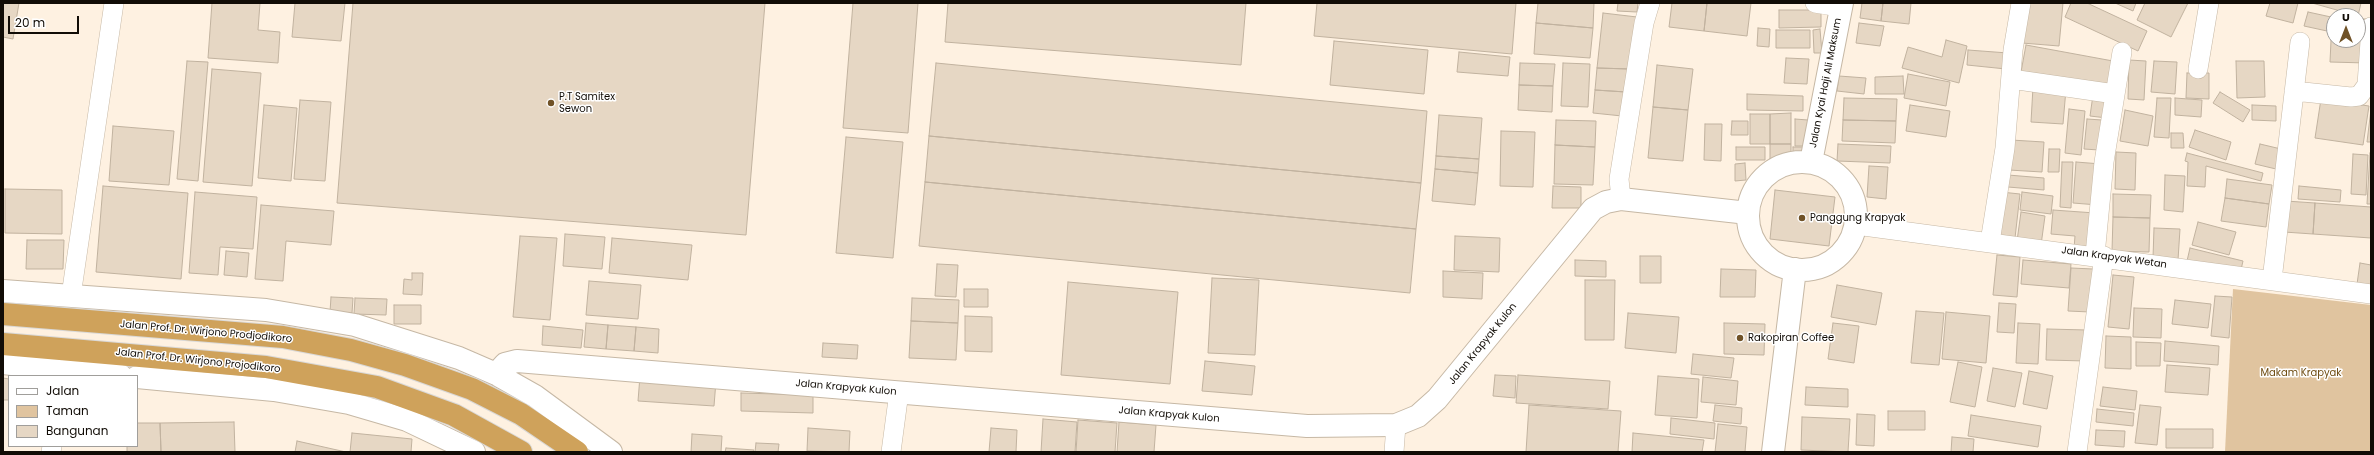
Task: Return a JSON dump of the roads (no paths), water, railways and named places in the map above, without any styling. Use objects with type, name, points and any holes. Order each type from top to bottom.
[{"type":"highway","name":"Jalan Prof. Dr. Wirjono Prodjodikoro","points":[[3,314],[283,338],[351,350],[405,365],[472,389],[521,414],[577,452]]},
{"type":"highway","name":"Jalan Prof. Dr. Wirjono Projodikoro","points":[[3,344],[266,366],[377,387],[454,415],[521,452]]},
{"type":"street","points":[[71,296],[114,3]]},
{"type":"street","points":[[1621,199],[1619,179],[1644,23],[1650,3]]},
{"type":"street","points":[[1816,3],[1841,5]]},
{"type":"street","points":[[1990,242],[2005,148],[2011,79],[2021,3]]},
{"type":"street","points":[[2198,69],[2209,3]]},
{"type":"street","name":"Jalan Kyai Haji Ali Maksum","points":[[1811,162],[1841,5]]},
{"type":"street","points":[[2294,91],[2351,97],[2359,96],[2367,85],[2371,27]]},
{"type":"street","points":[[2272,280],[2300,42]]},
{"type":"street","points":[[2077,452],[2100,256],[2104,162],[2122,52]]},
{"type":"street","points":[[2011,79],[2115,94]]},
{"type":"street","points":[[1811,162],[1830,170],[1846,183],[1853,196],[1856,210],[1856,225],[1847,246],[1830,262],[1819,268],[1795,269],[1773,262],[1764,255],[1752,236],[1748,213],[1755,188],[1773,170],[1785,164],[1811,162]]},
{"type":"street","name":"Jalan Krapyak Kulon","points":[[496,374],[505,364],[517,361],[1307,426],[1396,425],[1418,416],[1437,399],[1593,209],[1606,202],[1621,199],[1748,213]]},
{"type":"street","name":"Jalan Krapyak Wetan","points":[[1856,225],[2100,256],[2371,294]]},
{"type":"street","points":[[1774,452],[1795,269]]},
{"type":"street","points":[[3,290],[266,310],[355,325],[459,358],[496,374],[535,396],[611,452]]},
{"type":"street","points":[[3,363],[61,373],[101,375]]},
{"type":"street","points":[[138,378],[274,390],[349,403],[407,420],[474,452]]},
{"type":"street","points":[[892,452],[899,392]]},
{"type":"street","points":[[1394,450],[1396,425]]},
{"type":"place","name":"P.T Samitex Sewon","points":[[551,103]]},
{"type":"place","name":"Panggung Krapyak","points":[[1802,218]]},
{"type":"place","name":"Rakopiran Coffee","points":[[1740,338]]},
{"type":"park label","name":"Makam Krapyak","points":[[2301,373]]}]
